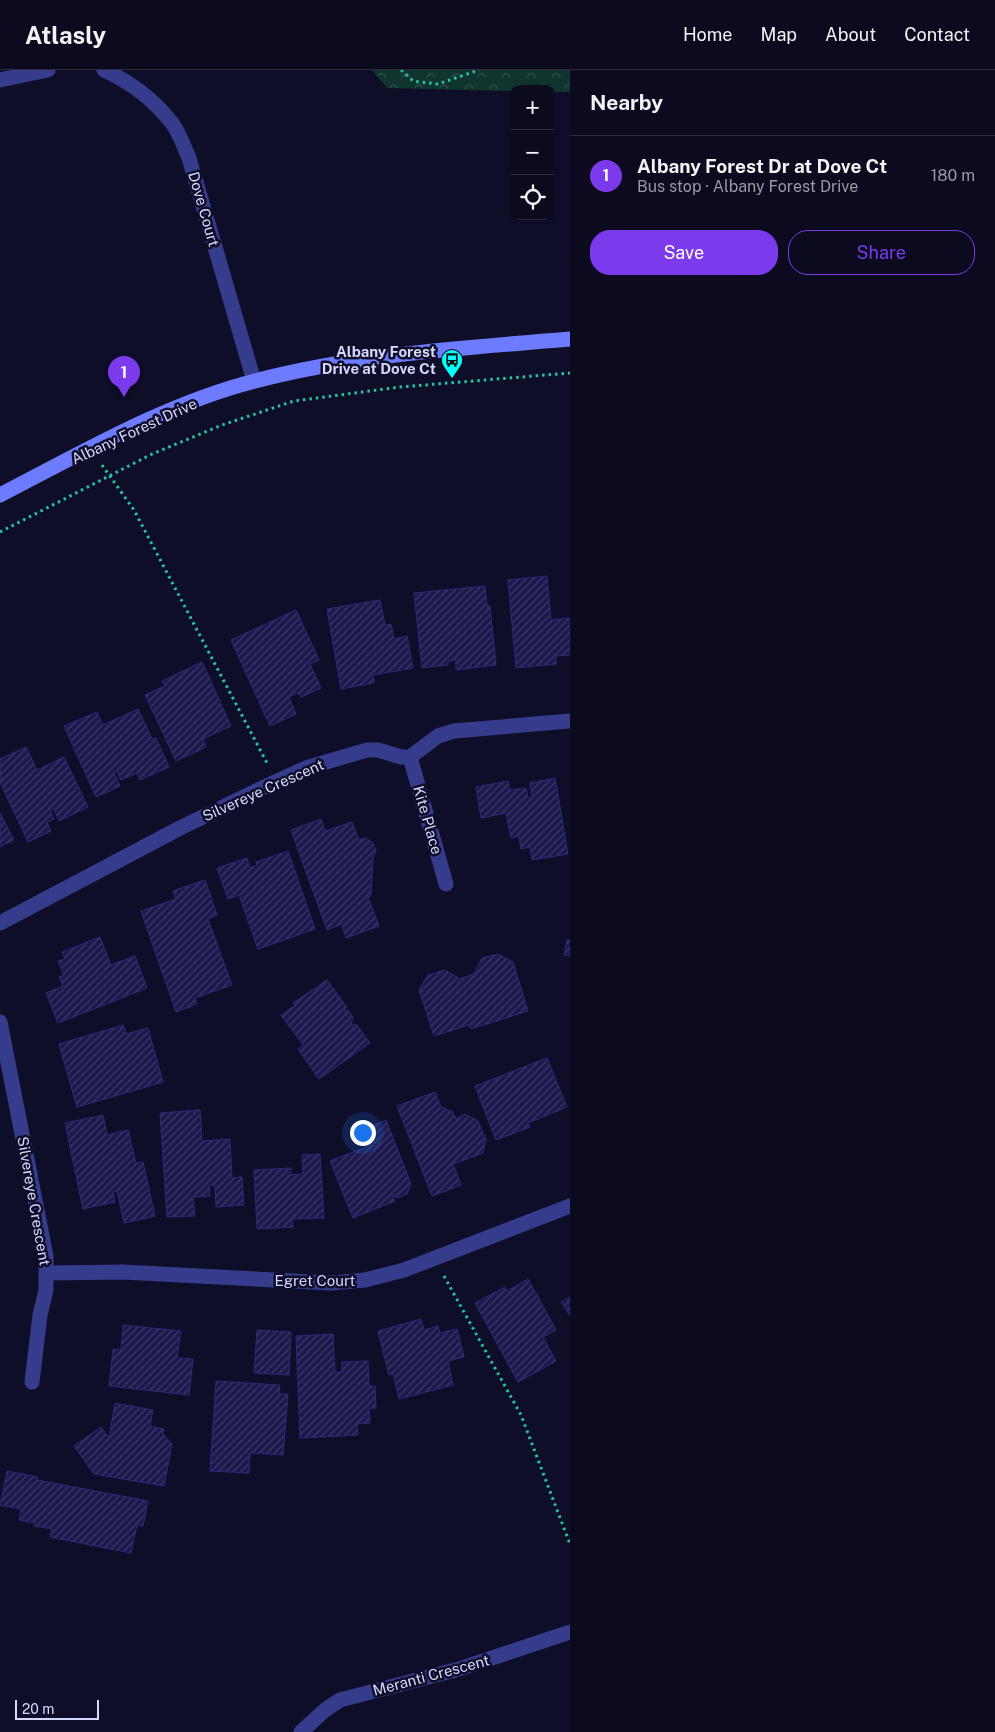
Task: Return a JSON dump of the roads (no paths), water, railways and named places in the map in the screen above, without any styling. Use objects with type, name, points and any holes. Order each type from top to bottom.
[{"type":"street","points":[[0,80],[48,70]]},
{"type":"street","name":"Dove Court","points":[[104,70],[122,79],[146,96],[173,123],[189,158],[254,381]]},
{"type":"street","name":"Albany Forest Drive","points":[[0,495],[172,410],[254,381],[343,363],[461,348],[570,339]]},
{"type":"street","points":[[410,757],[438,736],[454,731],[570,721]]},
{"type":"street","name":"Silvereye Crescent","points":[[0,923],[180,828],[306,768],[367,750],[378,750],[401,757],[410,757]]},
{"type":"street","name":"Kite Place","points":[[410,757],[446,884]]},
{"type":"street","name":"Silvereye Crescent","points":[[0,1022],[47,1272],[32,1382]]},
{"type":"street","name":"Egret Court","points":[[47,1272],[123,1272],[332,1283],[365,1280],[404,1270],[570,1206]]},
{"type":"street","name":"Meranti Crescent","points":[[301,1732],[325,1710],[340,1700],[459,1669],[570,1632]]},
{"type":"place","name":"Albany Forest Drive at Dove Ct","points":[[452,379]]},
{"type":"place","name":"Albany Forest Dr at Dove Ct","points":[[124,397]]}]
